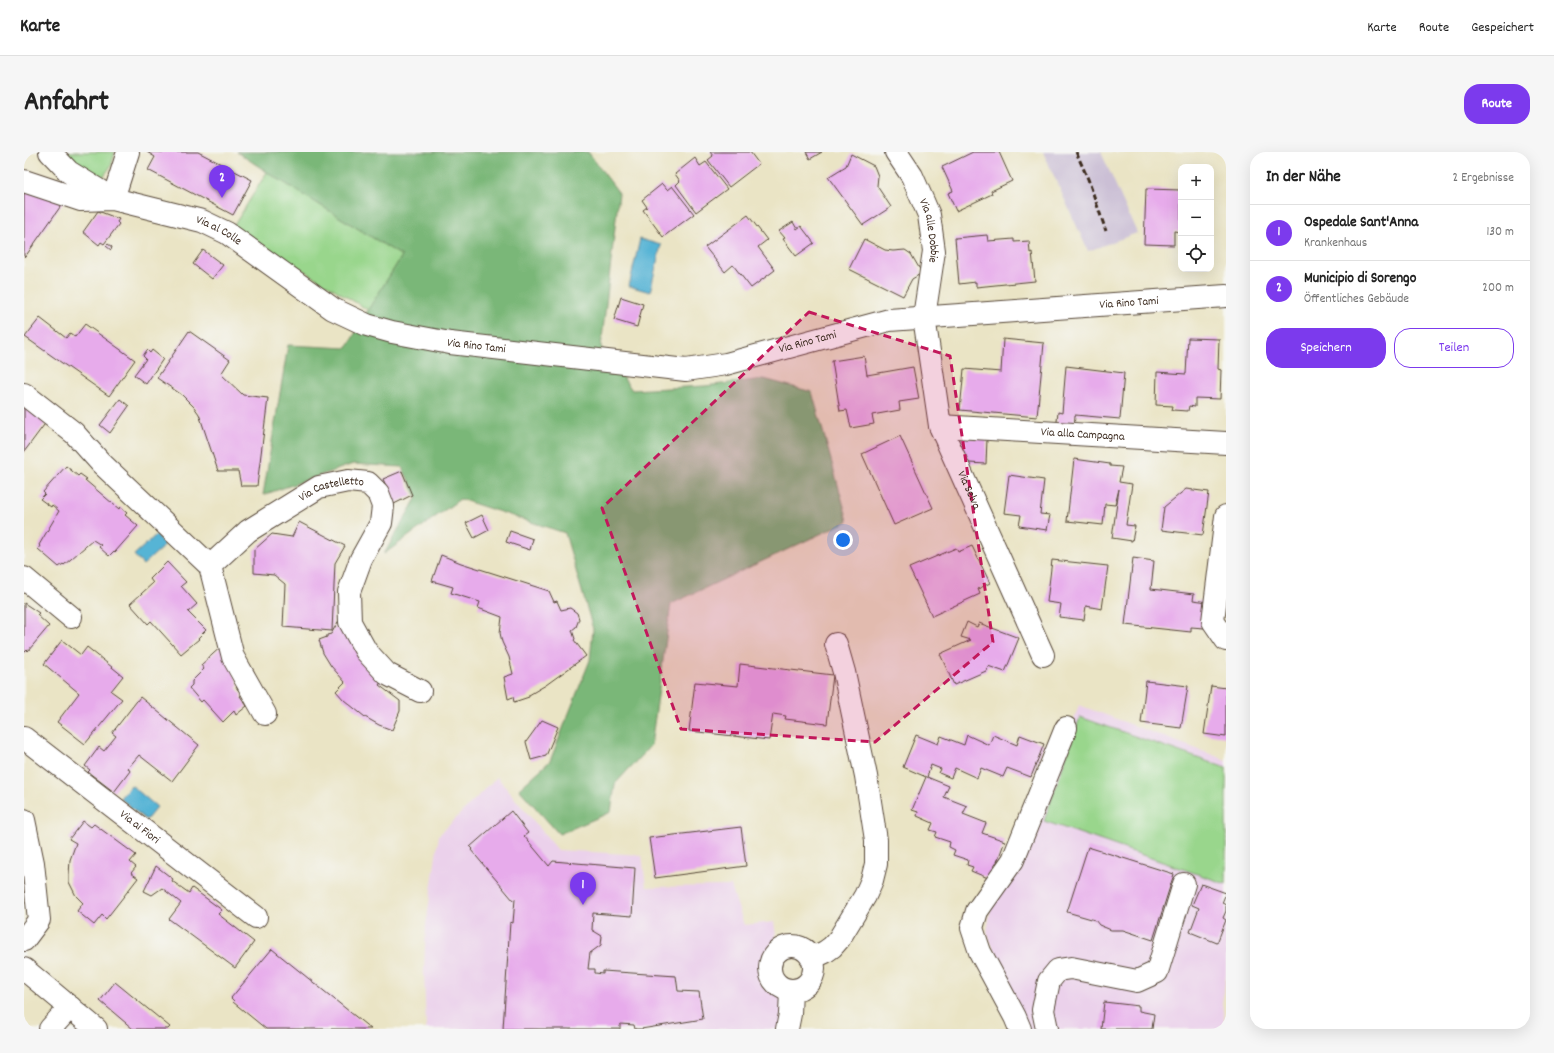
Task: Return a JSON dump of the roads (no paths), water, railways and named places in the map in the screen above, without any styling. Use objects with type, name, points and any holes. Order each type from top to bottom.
[{"type":"street","points":[[50,152],[68,172],[113,199],[128,152]]},
{"type":"street","name":"Via alle Dobbie","points":[[896,152],[912,176],[929,215],[934,251],[924,317]]},
{"type":"street","name":"Via al Colle","points":[[24,181],[81,200],[113,199],[202,221],[227,233],[333,309],[367,324],[392,332]]},
{"type":"street","name":"Via Rino Tami","points":[[392,332],[450,343],[686,370],[726,364],[889,320],[1226,296]]},
{"type":"street","name":"Via Selva","points":[[924,317],[940,426],[1043,655]]},
{"type":"street","points":[[24,394],[74,433],[101,463],[210,566],[233,657],[265,714]]},
{"type":"street","name":"Via alla Campagna","points":[[940,426],[1226,443]]},
{"type":"street","name":"Via Castelletto","points":[[210,566],[248,531],[319,487],[348,481],[368,483],[378,493],[383,506],[381,523],[361,559],[349,592],[350,622],[366,651],[387,674],[420,691]]},
{"type":"street","points":[[1226,516],[1213,621],[1226,640]]},
{"type":"street","points":[[24,578],[71,617]]},
{"type":"street","points":[[812,958],[829,950],[839,939],[872,880],[876,864],[876,840],[866,776],[844,672],[836,644]]},
{"type":"street","points":[[1020,1029],[980,952],[972,928],[977,911],[1013,860],[1066,728]]},
{"type":"street","name":"Via ai Fiori","points":[[24,738],[256,917]]},
{"type":"street","points":[[24,820],[33,863],[39,920],[24,940]]},
{"type":"street","points":[[1046,1029],[1043,1010],[1049,981],[1058,970],[1071,968],[1138,981],[1157,972],[1184,884]]},
{"type":"street","points":[[790,946],[803,949],[812,958],[814,971],[813,977],[804,988],[791,990],[783,988],[777,984],[770,971],[773,957],[778,951],[790,946]]},
{"type":"street","points":[[24,969],[96,1029]]},
{"type":"street","points":[[787,1029],[790,1014],[791,990]]},
{"type":"street","points":[[50,1029],[70,1007]]},
{"type":"water","points":[[640,239],[661,245],[650,292],[629,286]]},
{"type":"water","points":[[156,535],[165,545],[143,565],[134,555]]},
{"type":"water","points":[[131,785],[157,807],[146,820],[120,798]]},
{"type":"railway","points":[[1076,152],[1088,179],[1106,231]]},
{"type":"place","name":"Municipio di Sorengo","points":[[222,198]]},
{"type":"place","name":"Ospedale Sant'Anna","points":[[583,905]]}]
